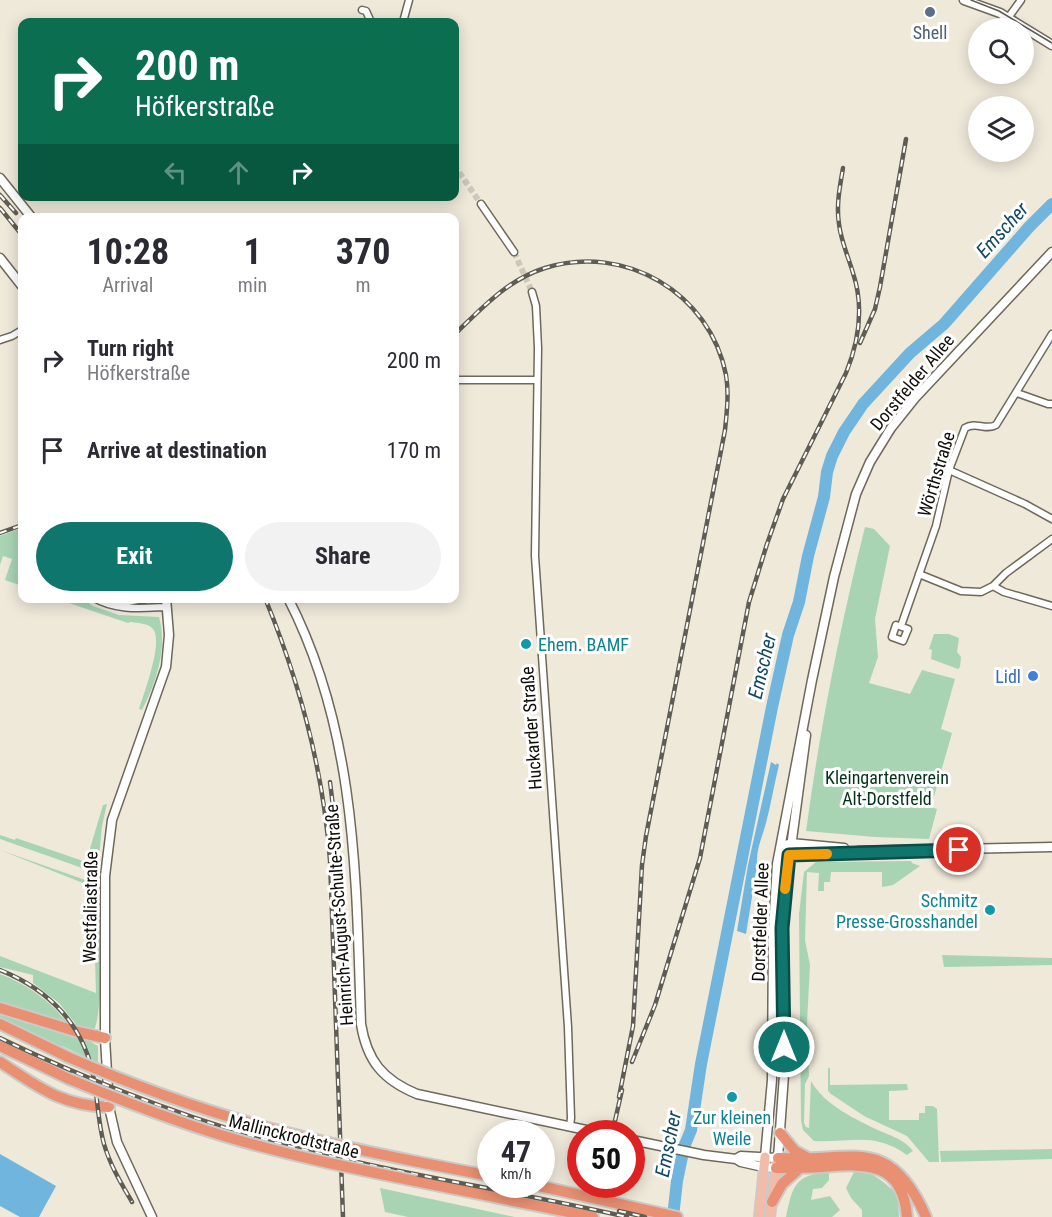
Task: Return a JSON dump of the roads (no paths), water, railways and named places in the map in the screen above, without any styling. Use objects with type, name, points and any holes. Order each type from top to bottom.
[{"type":"highway","points":[[0,1008],[105,1038]]},
{"type":"highway","name":"Mallinckrodtstraße","points":[[0,1024],[68,1057],[152,1091],[224,1116],[311,1139],[477,1173]]},
{"type":"highway","name":"Mallinckrodtstraße","points":[[0,1046],[69,1079],[156,1113],[225,1136],[299,1156],[593,1217]]},
{"type":"highway","points":[[0,1062],[56,1097],[78,1105],[109,1107]]},
{"type":"highway","points":[[780,1133],[795,1151],[808,1158]]},
{"type":"highway","points":[[777,1163],[808,1158],[853,1156],[878,1160],[903,1176],[926,1217]]},
{"type":"highway","points":[[777,1163],[800,1168],[852,1164],[875,1168],[893,1179],[902,1193],[907,1217]]},
{"type":"highway","points":[[772,1202],[782,1184],[800,1168]]},
{"type":"highway","points":[[555,1189],[677,1217]]},
{"type":"main road","points":[[964,0],[1008,18]]},
{"type":"main road","points":[[1034,34],[1052,45]]},
{"type":"main road","points":[[0,178],[18,200]]},
{"type":"main road","points":[[18,201],[28,213]]},
{"type":"main road","name":"Dorstfelder Allee","points":[[764,1162],[772,1080],[773,929],[780,848],[812,680],[856,494],[870,462],[891,428],[915,398],[1052,254]]},
{"type":"main road","points":[[0,258],[18,280]]},
{"type":"main road","name":"Westfaliastraße","points":[[152,1217],[119,1148],[109,1107],[105,1038],[105,876],[109,832],[121,790],[166,667],[169,635],[166,603]]},
{"type":"main road","name":"Heinrich-August-Schulte-Straße","points":[[290,603],[320,677],[342,757],[351,810],[354,851],[361,1024],[364,1039],[377,1067],[400,1087],[417,1094],[567,1125]]},
{"type":"main road","name":"Dorstfelder Allee","points":[[777,1163],[784,1047],[782,928],[789,855],[812,680]]},
{"type":"main road","points":[[858,851],[791,843],[780,848],[789,855],[846,854],[858,851],[1052,847]]},
{"type":"main road","points":[[645,1143],[704,1155],[736,1159],[741,1156],[777,1163],[770,1217]]},
{"type":"main road","points":[[759,1217],[764,1162]]},
{"type":"street","points":[[404,18],[409,0]]},
{"type":"street","points":[[1008,18],[1021,0]]},
{"type":"street","points":[[362,10],[366,11],[369,18]]},
{"type":"street","points":[[481,204],[514,252]]},
{"type":"street","name":"Huckarder Straße","points":[[532,292],[538,324],[535,548],[568,1027],[572,1120]]},
{"type":"street","points":[[0,340],[18,332]]},
{"type":"street","name":"Wörthstraße","points":[[901,626],[936,526],[948,470],[965,427],[995,426],[1052,334]]},
{"type":"street","points":[[459,380],[537,380]]},
{"type":"street","points":[[1017,393],[1052,404]]},
{"type":"street","points":[[948,470],[1052,519]]},
{"type":"street","points":[[919,574],[960,591],[981,592],[993,586],[1006,573],[1052,539]]},
{"type":"street","points":[[993,586],[1004,592],[1052,606]]},
{"type":"street","points":[[106,604],[131,603]]},
{"type":"street","points":[[106,604],[126,608],[166,603]]},
{"type":"water","points":[[771,762],[779,765],[758,849],[746,934],[737,931],[748,865]]},
{"type":"water","points":[[0,1154],[56,1186],[39,1217],[20,1217],[0,1206]]},
{"type":"waterway","name":"Emscher","points":[[673,1217],[677,1181],[684,1147],[691,1130],[701,1064],[772,707],[788,635],[799,602],[832,456],[844,432],[863,404],[910,353],[944,324],[1052,204]]},
{"type":"tunnel","points":[[459,172],[481,204]]},
{"type":"tunnel","points":[[514,252],[532,292]]},
{"type":"tram line","points":[[971,0],[999,11],[1052,43]]},
{"type":"railway","points":[[860,343],[875,309],[880,287],[906,139]]},
{"type":"railway","points":[[632,1062],[655,1005],[700,858],[749,602],[767,544],[783,499],[846,373],[854,349],[859,311],[858,298],[838,217],[843,168]]},
{"type":"railway","points":[[0,195],[16,213]]},
{"type":"railway","points":[[0,208],[18,230]]},
{"type":"railway","points":[[459,330],[507,287],[531,273],[575,262],[605,263],[633,269],[660,281],[683,299],[702,320],[717,346],[726,375],[728,395],[725,430],[646,836],[642,865],[633,1026],[619,1097]]},
{"type":"railway","points":[[0,533],[18,526]]},
{"type":"railway","points":[[267,603],[289,662],[308,726],[327,826],[343,1217]]},
{"type":"railway","points":[[330,782],[335,823]]},
{"type":"railway","points":[[0,970],[35,988],[49,999],[62,1012],[83,1043],[95,1088],[100,1128],[106,1152],[132,1202]]},
{"type":"railway","points":[[0,1038],[129,1094],[263,1139],[399,1171],[627,1217]]},
{"type":"railway","points":[[615,1120],[622,1090]]},
{"type":"railway","points":[[619,1211],[645,1217]]},
{"type":"place","name":"Shell","points":[[930,12]]},
{"type":"place","name":"Ehem. BAMF","points":[[526,644]]},
{"type":"place","name":"Lidl","points":[[1033,676]]},
{"type":"place","name":"Schmitz Presse-Grosshandel","points":[[990,910]]},
{"type":"place","name":"Zur kleinen Weile","points":[[732,1097]]},
{"type":"park label","name":"Kleingartenverein Alt-Dorstfeld","points":[[887,787]]}]
